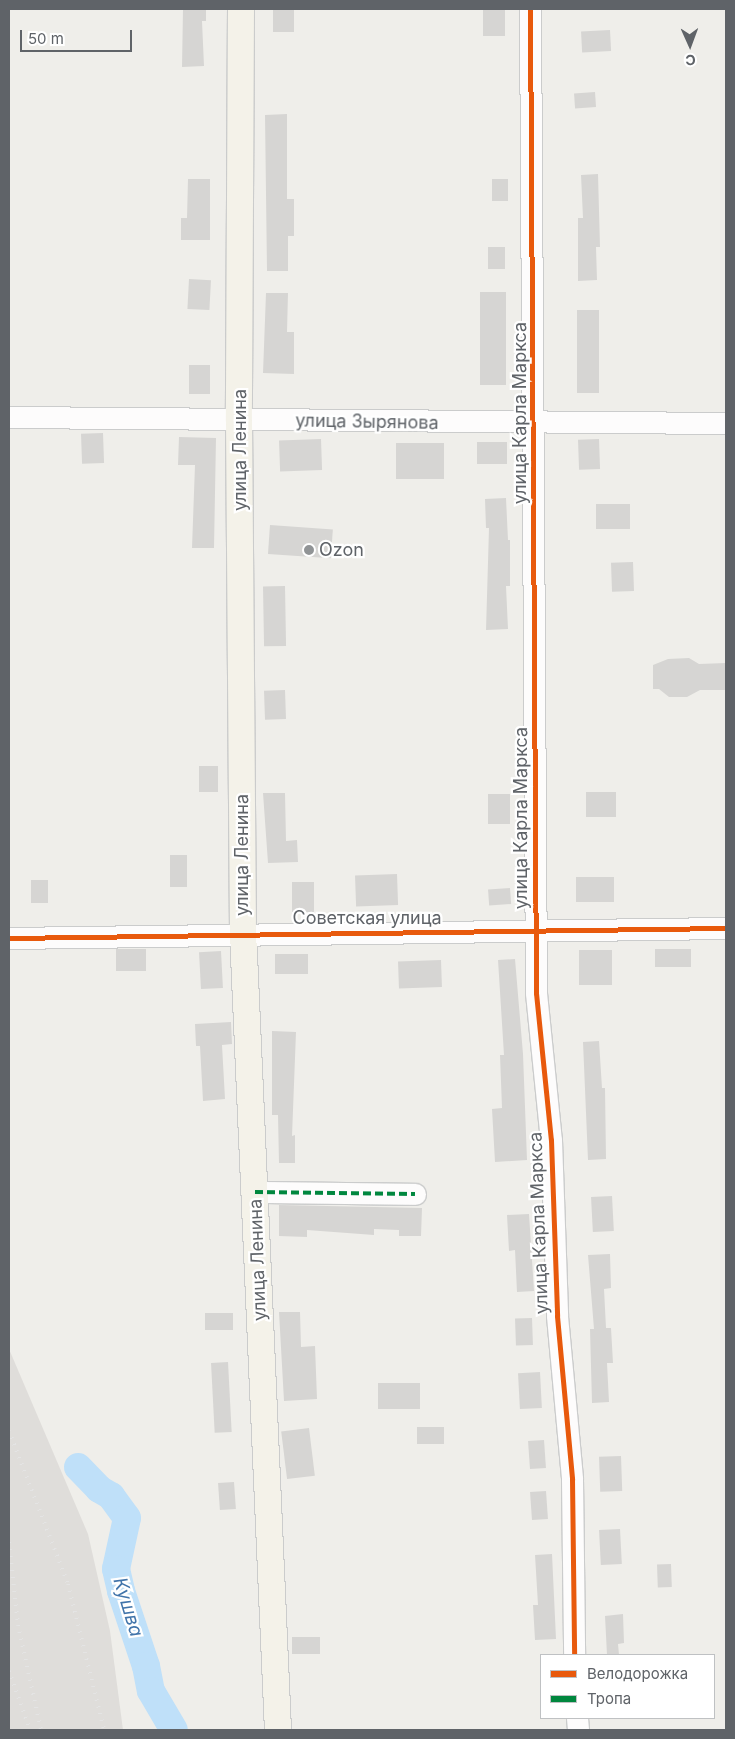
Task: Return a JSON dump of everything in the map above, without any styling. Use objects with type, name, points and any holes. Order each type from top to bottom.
[{"type":"main road","name":"улица Ленина","points":[[241,9],[239,421],[243,932],[278,1730]]},
{"type":"street","name":"улица Карла Маркса","points":[[530,9],[536,993],[551,1140],[557,1316],[572,1479],[574,1654]]},
{"type":"street","name":"улица Зырянова","points":[[9,417],[534,424],[726,423]]},
{"type":"street","name":"Советская улица","points":[[9,938],[243,932],[536,932],[726,928]]},
{"type":"street","points":[[255,1192],[416,1194]]},
{"type":"shaded area","points":[[9,1349],[88,1534],[110,1631],[123,1730],[9,1730]]},
{"type":"building","points":[[183,9],[206,9],[206,21],[202,21],[204,66],[182,67]]},
{"type":"building","points":[[273,9],[294,9],[294,32],[273,32]]},
{"type":"building","points":[[483,9],[505,9],[505,36],[483,36]]},
{"type":"building","points":[[610,30],[611,51],[582,52],[581,32]]},
{"type":"building","points":[[595,92],[596,107],[575,108],[574,93]]},
{"type":"building","points":[[287,114],[287,199],[294,199],[294,236],[288,236],[288,271],[267,271],[265,115]]},
{"type":"building","points":[[598,174],[600,247],[596,247],[597,280],[578,281],[578,218],[583,218],[581,175]]},
{"type":"building","points":[[188,179],[210,179],[210,240],[181,240],[181,218],[187,218]]},
{"type":"building","points":[[492,179],[508,179],[508,201],[492,201]]},
{"type":"building","points":[[488,247],[505,247],[505,269],[488,269]]},
{"type":"building","points":[[189,279],[211,280],[209,310],[187,309]]},
{"type":"building","points":[[480,292],[506,292],[506,385],[480,385]]},
{"type":"building","points":[[266,293],[288,293],[287,332],[294,332],[294,374],[263,373]]},
{"type":"building","points":[[577,310],[599,310],[599,393],[577,393]]},
{"type":"building","points":[[189,365],[210,365],[210,394],[189,394]]},
{"type":"building","points":[[103,433],[104,463],[82,464],[81,434]]},
{"type":"building","points":[[179,437],[216,438],[214,548],[192,548],[195,465],[178,465]]},
{"type":"building","points":[[321,439],[322,470],[280,471],[279,440]]},
{"type":"building","points":[[599,439],[600,469],[579,470],[578,440]]},
{"type":"building","points":[[477,442],[507,442],[507,464],[477,464]]},
{"type":"building","points":[[396,443],[444,443],[444,479],[396,479]]},
{"type":"building","points":[[506,498],[508,540],[510,540],[510,586],[506,586],[508,629],[486,630],[489,528],[486,528],[485,499]]},
{"type":"building","points":[[596,504],[630,504],[630,529],[596,529]]},
{"type":"building","points":[[270,525],[333,529],[331,558],[268,554]]},
{"type":"building","points":[[633,562],[634,591],[612,592],[611,563]]},
{"type":"building","points":[[263,586],[285,586],[286,646],[264,646]]},
{"type":"building","points":[[689,658],[699,664],[726,663],[726,690],[700,690],[687,697],[669,697],[659,689],[653,689],[653,665],[668,659]]},
{"type":"building","points":[[285,690],[286,719],[265,720],[264,691]]},
{"type":"building","points":[[199,766],[218,766],[218,792],[199,792]]},
{"type":"building","points":[[586,792],[616,792],[616,817],[586,817]]},
{"type":"building","points":[[263,793],[285,793],[286,841],[297,840],[298,862],[268,863]]},
{"type":"building","points":[[488,794],[510,794],[510,824],[488,824]]},
{"type":"building","points":[[170,855],[187,855],[187,887],[170,887]]},
{"type":"building","points":[[397,874],[398,905],[356,906],[355,875]]},
{"type":"building","points":[[576,877],[614,877],[614,902],[576,902]]},
{"type":"building","points":[[31,880],[48,880],[48,903],[31,903]]},
{"type":"building","points":[[292,882],[314,882],[314,912],[292,912]]},
{"type":"building","points":[[510,888],[511,904],[489,905],[488,890]]},
{"type":"building","points":[[116,949],[146,949],[146,971],[116,971]]},
{"type":"building","points":[[655,949],[691,949],[691,967],[655,967]]},
{"type":"building","points":[[579,950],[612,950],[612,985],[579,985]]},
{"type":"building","points":[[221,951],[223,988],[201,989],[199,952]]},
{"type":"building","points":[[275,954],[308,954],[308,974],[275,974]]},
{"type":"building","points":[[515,959],[523,1054],[527,1160],[495,1162],[492,1109],[502,1108],[500,1055],[504,1055],[498,960]]},
{"type":"building","points":[[441,960],[442,987],[399,988],[398,962]]},
{"type":"building","points":[[231,1022],[232,1044],[222,1045],[225,1099],[203,1101],[200,1046],[196,1046],[195,1024]]},
{"type":"building","points":[[272,1031],[296,1032],[292,1136],[295,1135],[295,1163],[279,1163],[278,1115],[272,1115]]},
{"type":"building","points":[[599,1041],[602,1088],[605,1088],[606,1159],[588,1160],[583,1042]]},
{"type":"building","points":[[612,1196],[614,1231],[593,1232],[591,1197]]},
{"type":"building","points":[[279,1205],[422,1208],[421,1236],[399,1236],[399,1230],[374,1229],[374,1235],[307,1230],[307,1237],[279,1236]]},
{"type":"building","points":[[529,1214],[534,1291],[517,1292],[515,1250],[509,1251],[507,1215]]},
{"type":"building","points":[[610,1254],[611,1288],[604,1289],[606,1328],[611,1328],[613,1363],[607,1363],[609,1402],[592,1403],[590,1329],[594,1329],[588,1255]]},
{"type":"building","points":[[279,1312],[300,1312],[301,1347],[315,1346],[317,1399],[284,1401]]},
{"type":"building","points":[[205,1313],[233,1313],[233,1330],[205,1330]]},
{"type":"building","points":[[532,1318],[533,1345],[516,1346],[515,1319]]},
{"type":"building","points":[[228,1362],[232,1432],[215,1433],[211,1363]]},
{"type":"building","points":[[540,1372],[542,1408],[520,1409],[518,1373]]},
{"type":"building","points":[[378,1383],[420,1383],[420,1409],[378,1409]]},
{"type":"building","points":[[417,1427],[444,1427],[444,1444],[417,1444]]},
{"type":"building","points":[[309,1428],[315,1476],[287,1479],[281,1431]]},
{"type":"building","points":[[544,1440],[546,1468],[530,1469],[528,1441]]},
{"type":"building","points":[[621,1456],[622,1491],[600,1492],[599,1457]]},
{"type":"building","points":[[234,1482],[236,1509],[220,1510],[218,1483]]},
{"type":"building","points":[[546,1491],[548,1519],[532,1520],[530,1492]]},
{"type":"building","points":[[620,1529],[622,1564],[601,1565],[599,1530]]},
{"type":"building","points":[[552,1554],[556,1639],[535,1640],[533,1605],[538,1605],[535,1555]]},
{"type":"building","points":[[657,1564],[671,1564],[672,1587],[658,1587]]},
{"type":"building","points":[[623,1614],[624,1643],[618,1644],[619,1654],[607,1654],[605,1616]]},
{"type":"building","points":[[292,1637],[320,1637],[320,1654],[292,1654]]},
{"type":"waterway","name":"Кушва","points":[[78,1467],[99,1489],[111,1496],[127,1518],[116,1569],[121,1591],[146,1666],[151,1691],[174,1730]]},
{"type":"railway","points":[[9,1431],[68,1584],[104,1730]]},
{"type":"railway","points":[[9,1542],[18,1625],[41,1730]]},
{"type":"railway","points":[[9,1671],[30,1730]]},
{"type":"marked path","points":[[255,1192],[415,1194]]},
{"type":"cycle path","points":[[530,9],[536,993],[551,1140],[557,1316],[572,1479],[574,1654]]},
{"type":"cycle path","points":[[9,938],[726,928]]},
{"type":"place","name":"Ozon","points":[[309,550]]}]
